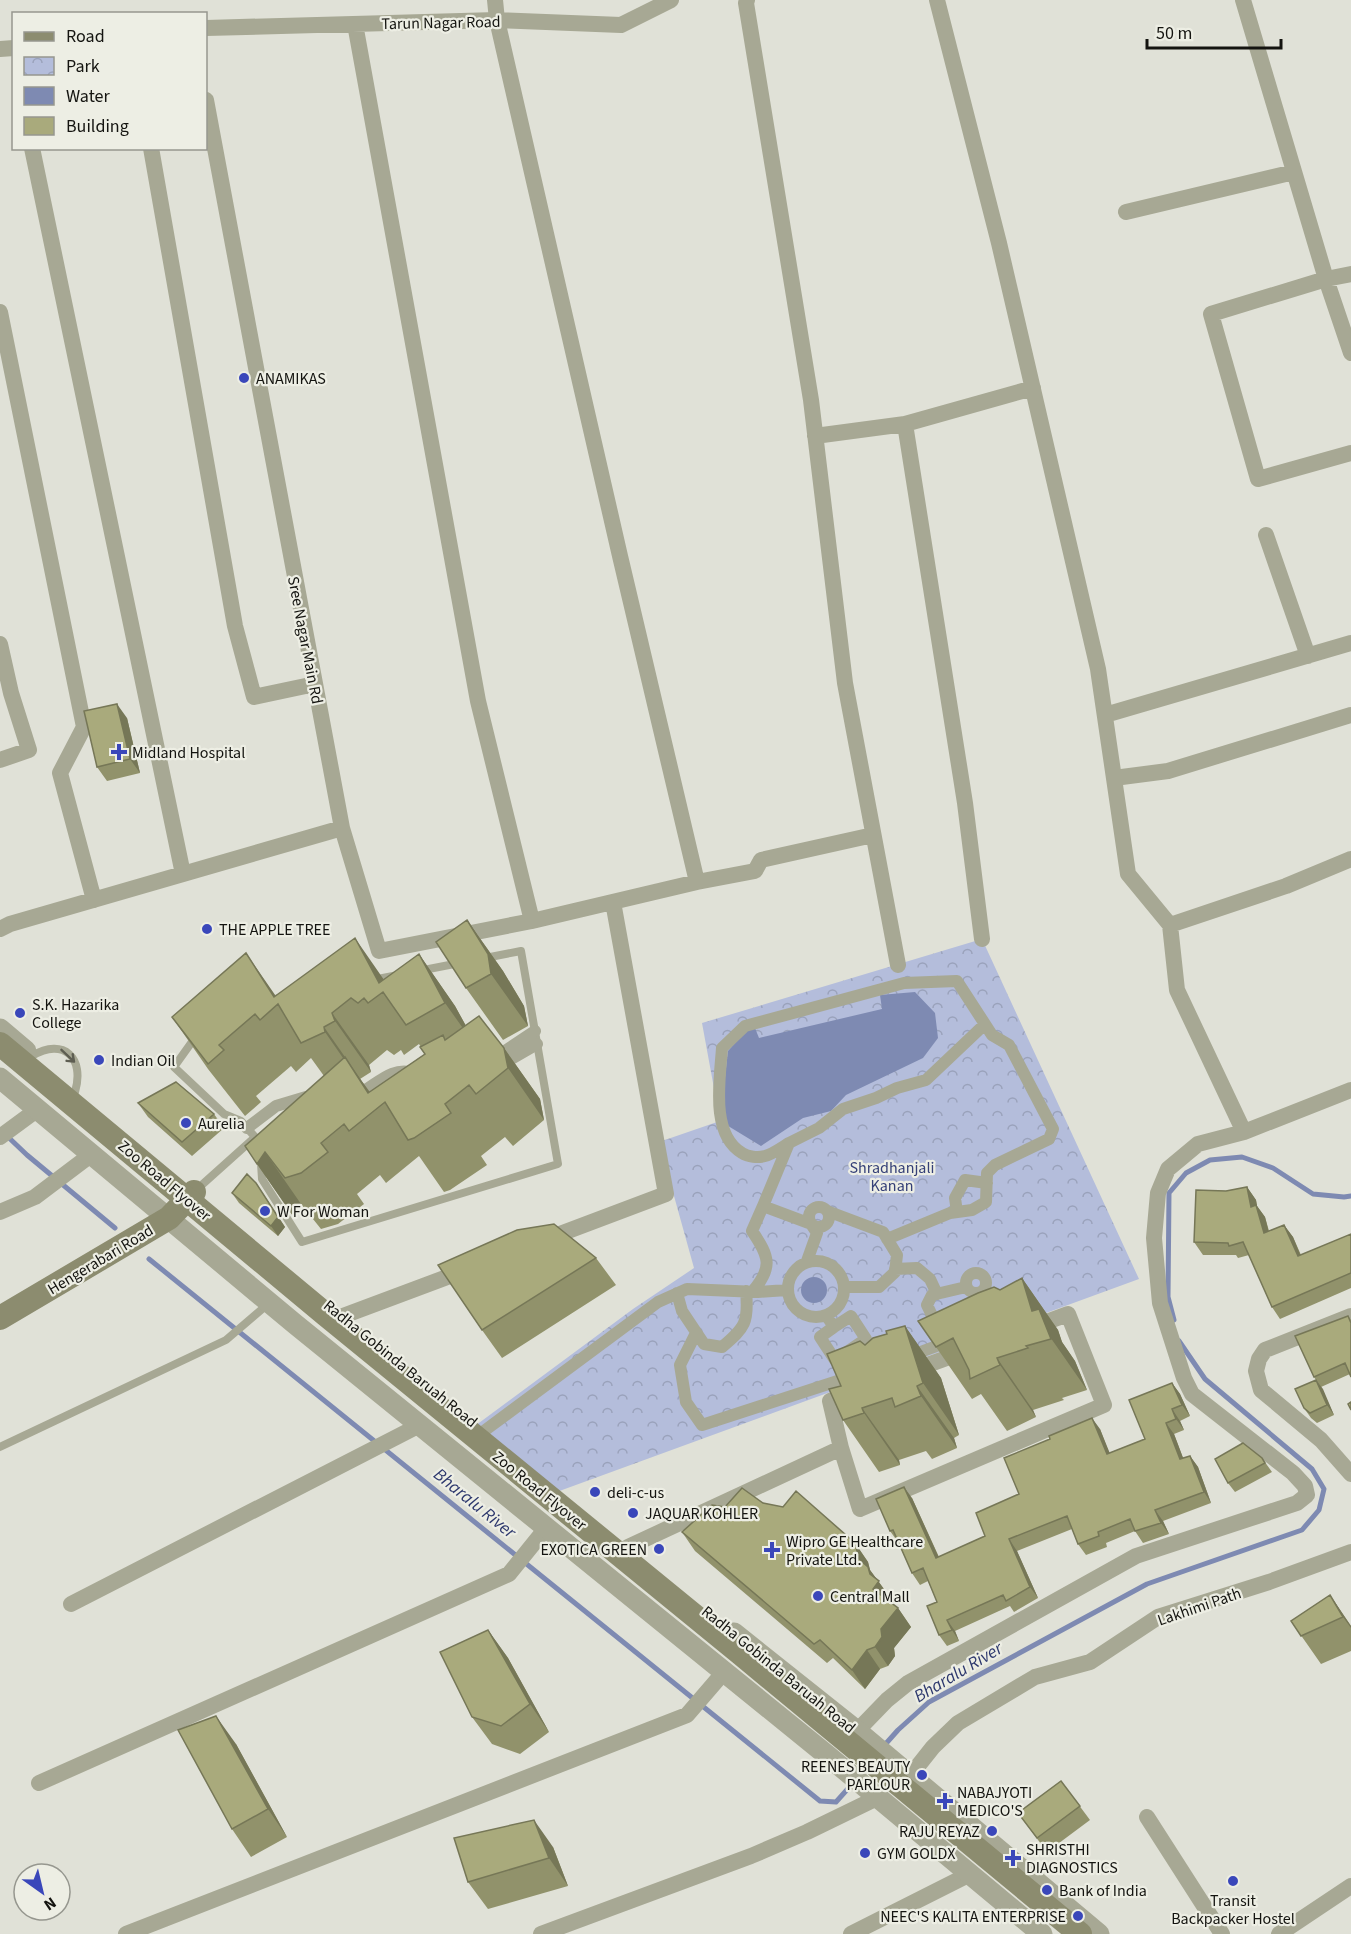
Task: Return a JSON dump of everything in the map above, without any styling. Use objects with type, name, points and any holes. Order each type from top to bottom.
[{"type":"main road","name":"Zoo Road Flyover","points":[[0,1044],[316,1308],[740,1653],[1080,1934]]},
{"type":"main road","name":"Zoo Road Flyover","points":[[0,1061],[271,1288],[1059,1934]]},
{"type":"main road","name":"Hengerabari Road","points":[[0,1318],[169,1218],[194,1192]]},
{"type":"street","points":[[495,0],[497,20],[617,545],[697,882]]},
{"type":"street","name":"Tarun Nagar Road","points":[[207,28],[497,20],[621,25],[671,0]]},
{"type":"street","points":[[747,0],[809,388],[845,683],[898,965]]},
{"type":"street","points":[[937,0],[999,243],[1098,669],[1128,874],[1170,925],[1177,990],[1244,1132]]},
{"type":"street","points":[[1243,0],[1326,279],[1351,353]]},
{"type":"street","points":[[355,24],[478,701],[532,921],[697,882],[755,871],[761,860],[873,835]]},
{"type":"street","name":"Sree Nagar Main Rd","points":[[207,105],[342,828],[379,951],[532,921]]},
{"type":"street","points":[[32,150],[183,874]]},
{"type":"street","points":[[151,150],[235,626],[254,697],[315,684]]},
{"type":"street","points":[[1126,212],[1294,172]]},
{"type":"street","points":[[1351,274],[1326,279],[1211,314],[1258,479],[1351,453]]},
{"type":"street","points":[[0,312],[84,727],[60,773],[94,900]]},
{"type":"street","points":[[815,436],[905,424],[1032,387]]},
{"type":"street","points":[[905,424],[965,803],[982,939]]},
{"type":"street","points":[[1266,535],[1308,656]]},
{"type":"street","points":[[1105,715],[1351,643]]},
{"type":"street","points":[[0,644],[11,693],[29,750],[0,760]]},
{"type":"street","points":[[1114,778],[1168,771],[1351,715]]},
{"type":"street","points":[[0,929],[10,924],[342,828]]},
{"type":"street","points":[[1170,925],[1286,886],[1351,859]]},
{"type":"street","points":[[532,1245],[666,1194],[613,902]]},
{"type":"street","points":[[887,1239],[950,1213],[972,1210],[986,1202],[987,1173],[995,1165],[1049,1139],[1053,1129],[1009,1045],[992,1035],[957,981],[904,983],[745,1026],[722,1048],[719,1098],[727,1141],[747,1156],[764,1157],[819,1128],[843,1109],[897,1088],[926,1080],[984,1025]]},
{"type":"street","name":"Radha Gobinda Baruah Road","points":[[0,1029],[343,1316],[860,1733],[1099,1934]]},
{"type":"street","points":[[479,1066],[535,1031]]},
{"type":"street","points":[[491,1071],[537,1044]]},
{"type":"street","points":[[341,1102],[370,1089],[390,1073],[412,1071],[421,1083],[398,1081],[354,1106]]},
{"type":"street","points":[[0,1078],[269,1303],[828,1756],[1042,1934]]},
{"type":"street","points":[[860,1733],[888,1700],[908,1683],[1136,1556],[1297,1503],[1307,1495],[1305,1486],[1293,1473],[1192,1394],[1184,1378],[1160,1303],[1154,1238],[1158,1193],[1168,1169],[1198,1144],[1244,1132],[1351,1090]]},
{"type":"street","points":[[251,1132],[264,1115],[276,1106],[306,1097],[318,1109]]},
{"type":"street","points":[[0,1137],[38,1109]]},
{"type":"street","points":[[264,1115],[272,1130]]},
{"type":"street","points":[[677,1293],[681,1311],[704,1344],[722,1347],[741,1331],[748,1311],[749,1292],[763,1279],[768,1264],[762,1246],[752,1232],[789,1143]]},
{"type":"street","points":[[0,1212],[35,1197],[92,1154]]},
{"type":"street","points":[[957,1212],[955,1198],[965,1180],[987,1183]]},
{"type":"street","points":[[763,1206],[818,1228]]},
{"type":"street","points":[[818,1228],[809,1218],[813,1209],[819,1207],[883,1232],[897,1255],[895,1272],[879,1287],[844,1287]]},
{"type":"street","points":[[807,1262],[818,1228],[829,1221],[827,1211]]},
{"type":"street","points":[[816,1260],[833,1266],[839,1272],[844,1287],[842,1300],[837,1308],[826,1315],[809,1317],[801,1313],[789,1299],[787,1290],[792,1272],[807,1262],[816,1260]]},
{"type":"street","points":[[343,1316],[477,1266]]},
{"type":"street","points":[[895,1269],[917,1268],[930,1279],[937,1294]]},
{"type":"street","points":[[484,1431],[658,1302],[677,1293],[687,1289],[749,1292],[787,1290]]},
{"type":"street","points":[[945,1343],[927,1305],[932,1295],[972,1295]]},
{"type":"street","points":[[873,1385],[830,1401],[841,1448],[860,1509],[1104,1404],[1068,1314],[1021,1327]]},
{"type":"street","points":[[826,1315],[834,1328]]},
{"type":"street","points":[[851,1316],[866,1339],[854,1358],[835,1360],[820,1337],[851,1316]]},
{"type":"street","points":[[1351,1316],[1265,1350],[1259,1359],[1256,1371],[1261,1390],[1321,1440],[1351,1474]]},
{"type":"street","points":[[696,1333],[680,1365],[686,1402],[702,1425],[863,1372],[854,1358]]},
{"type":"street","points":[[894,1369],[964,1336]]},
{"type":"street","points":[[894,1369],[980,1346]]},
{"type":"street","points":[[70,1604],[420,1425]]},
{"type":"street","points":[[628,1548],[841,1448]]},
{"type":"street","points":[[39,1783],[509,1574],[547,1527]]},
{"type":"street","name":"Lakhimi Path","points":[[903,1771],[958,1723],[1035,1677],[1090,1662],[1158,1617],[1269,1582],[1351,1552]]},
{"type":"street","points":[[126,1934],[687,1715],[724,1672]]},
{"type":"street","points":[[541,1934],[751,1856],[807,1832],[873,1794]]},
{"type":"street","points":[[1147,1817],[1222,1934]]},
{"type":"street","points":[[851,1934],[970,1874]]},
{"type":"street","points":[[1279,1934],[1351,1887]]},
{"type":"lane","points":[[521,951],[537,1044],[558,1164],[302,1242],[262,1179],[267,1168],[251,1132],[241,1121],[224,1113],[174,1067],[214,1011],[521,951]]},
{"type":"lane","points":[[194,1192],[251,1132]]},
{"type":"lane","points":[[0,1447],[228,1339],[269,1303]]},
{"type":"green space","name":"Shradhanjali Kanan","points":[[982,939],[1139,1279],[543,1497],[464,1434],[633,1309],[694,1268],[659,1142],[720,1121],[702,1023]]},
{"type":"water","points":[[915,992],[935,1013],[938,1038],[923,1058],[846,1095],[831,1111],[803,1118],[761,1146],[720,1121],[728,1051],[753,1023],[759,1038],[882,1009],[880,995]]},
{"type":"water","points":[[814,1277],[823,1281],[827,1290],[823,1299],[814,1303],[805,1299],[801,1290],[805,1281]]},
{"type":"building","points":[[117,704],[130,759],[97,767],[84,711]]},
{"type":"building","points":[[467,920],[488,954],[491,974],[466,988],[436,942]]},
{"type":"building","points":[[355,938],[379,983],[419,954],[445,1003],[406,1025],[383,992],[368,1003],[364,998],[358,1003],[351,998],[332,1013],[335,1021],[324,1027],[325,1032],[301,1043],[278,1004],[260,1020],[255,1014],[219,1045],[224,1050],[208,1064],[172,1017],[246,953],[274,997]]},
{"type":"building","points":[[479,1016],[504,1048],[508,1068],[476,1094],[469,1085],[445,1104],[451,1113],[414,1138],[408,1140],[385,1102],[349,1131],[344,1124],[321,1143],[328,1152],[301,1173],[285,1178],[265,1152],[257,1164],[245,1146],[345,1057],[368,1093],[425,1054],[420,1047],[443,1035],[445,1040]]},
{"type":"building","name":"Aurelia","points":[[176,1082],[214,1114],[182,1142],[138,1103]]},
{"type":"building","points":[[247,1174],[256,1183],[278,1217],[271,1226],[232,1193]]},
{"type":"building","points":[[1247,1187],[1251,1207],[1256,1205],[1264,1233],[1284,1225],[1298,1256],[1351,1234],[1351,1273],[1272,1307],[1243,1242],[1229,1246],[1228,1243],[1194,1242],[1196,1190],[1226,1191]]},
{"type":"building","points":[[554,1224],[596,1258],[482,1330],[438,1265],[517,1230]]},
{"type":"building","points":[[1022,1278],[1032,1311],[1039,1309],[1051,1339],[997,1358],[1000,1365],[970,1379],[969,1370],[953,1338],[936,1347],[918,1321],[978,1293],[994,1287],[1000,1290]]},
{"type":"building","points":[[1348,1316],[1351,1323],[1351,1377],[1345,1363],[1314,1377],[1295,1336]]},
{"type":"building","points":[[905,1326],[923,1383],[917,1386],[921,1396],[895,1407],[892,1398],[862,1408],[864,1413],[843,1420],[829,1389],[841,1386],[827,1354],[860,1341],[865,1345],[873,1338],[887,1334],[886,1331]]},
{"type":"building","points":[[1316,1380],[1327,1405],[1310,1413],[1304,1408],[1295,1389]]},
{"type":"building","points":[[1172,1383],[1182,1405],[1172,1409],[1176,1419],[1166,1423],[1180,1459],[1190,1456],[1204,1492],[1155,1510],[1161,1523],[1135,1531],[1130,1519],[1098,1532],[1099,1536],[1078,1544],[1067,1516],[1009,1539],[1030,1587],[1006,1601],[1003,1595],[947,1620],[952,1630],[939,1635],[927,1606],[937,1602],[923,1568],[912,1573],[876,1499],[904,1487],[936,1558],[985,1536],[976,1513],[1019,1494],[1004,1458],[1092,1418],[1107,1454],[1145,1439],[1129,1400]]},
{"type":"building","points":[[1243,1443],[1265,1463],[1228,1483],[1215,1459]]},
{"type":"building","name":"Central Mall","points":[[742,1488],[763,1503],[783,1507],[796,1491],[855,1543],[859,1559],[868,1567],[870,1574],[879,1581],[873,1589],[898,1608],[881,1629],[882,1637],[875,1647],[867,1650],[852,1670],[820,1640],[814,1644],[682,1532],[712,1505],[725,1507]]},
{"type":"building","points":[[1330,1595],[1343,1617],[1301,1636],[1291,1621]]},
{"type":"building","points":[[488,1630],[530,1704],[501,1726],[472,1717],[440,1652]]},
{"type":"building","points":[[216,1716],[268,1809],[232,1829],[178,1730]]},
{"type":"building","points":[[1061,1781],[1080,1806],[1037,1838],[1018,1813]]},
{"type":"building","points":[[534,1820],[549,1858],[468,1882],[454,1838]]},
{"type":"waterway","points":[[6,1135],[115,1228]]},
{"type":"waterway","name":"Bharalu River","points":[[1174,1320],[1168,1297],[1169,1193],[1186,1173],[1210,1160],[1242,1157],[1273,1168],[1313,1194],[1351,1196]]},
{"type":"waterway","name":"Bharalu River","points":[[149,1259],[820,1801],[836,1802],[853,1783]]},
{"type":"waterway","name":"Bharalu River","points":[[882,1748],[929,1702],[1147,1584],[1302,1530],[1319,1510],[1324,1489],[1312,1469],[1205,1379],[1179,1341]]},
{"type":"place","name":"ANAMIKAS","points":[[244,378]]},
{"type":"place","name":"Midland Hospital","points":[[119,752]]},
{"type":"place","name":"THE APPLE TREE","points":[[207,929]]},
{"type":"place","name":"S.K. Hazarika College","points":[[20,1013]]},
{"type":"place","name":"Indian Oil","points":[[99,1060]]},
{"type":"place","name":"Aurelia","points":[[186,1123]]},
{"type":"place","name":"W For Woman","points":[[265,1211]]},
{"type":"place","name":"deli-c-us","points":[[595,1492]]},
{"type":"place","name":"JAQUAR KOHLER","points":[[633,1513]]},
{"type":"place","name":"EXOTICA GREEN","points":[[659,1549]]},
{"type":"place","name":"Wipro GE Healthcare Private Ltd.","points":[[772,1550]]},
{"type":"place","name":"Central Mall","points":[[818,1596]]},
{"type":"place","name":"REENES BEAUTY PARLOUR","points":[[922,1775]]},
{"type":"place","name":"NABAJYOTI MEDICO'S","points":[[945,1801]]},
{"type":"place","name":"RAJU REYAZ","points":[[992,1831]]},
{"type":"place","name":"GYM GOLDX","points":[[865,1853]]},
{"type":"place","name":"SHRISTHI DIAGNOSTICS","points":[[1013,1858]]},
{"type":"place","name":"Transit Backpacker Hostel","points":[[1233,1881]]},
{"type":"place","name":"Bank of India","points":[[1047,1890]]},
{"type":"place","name":"NEEC'S KALITA ENTERPRISE","points":[[1078,1916]]}]
